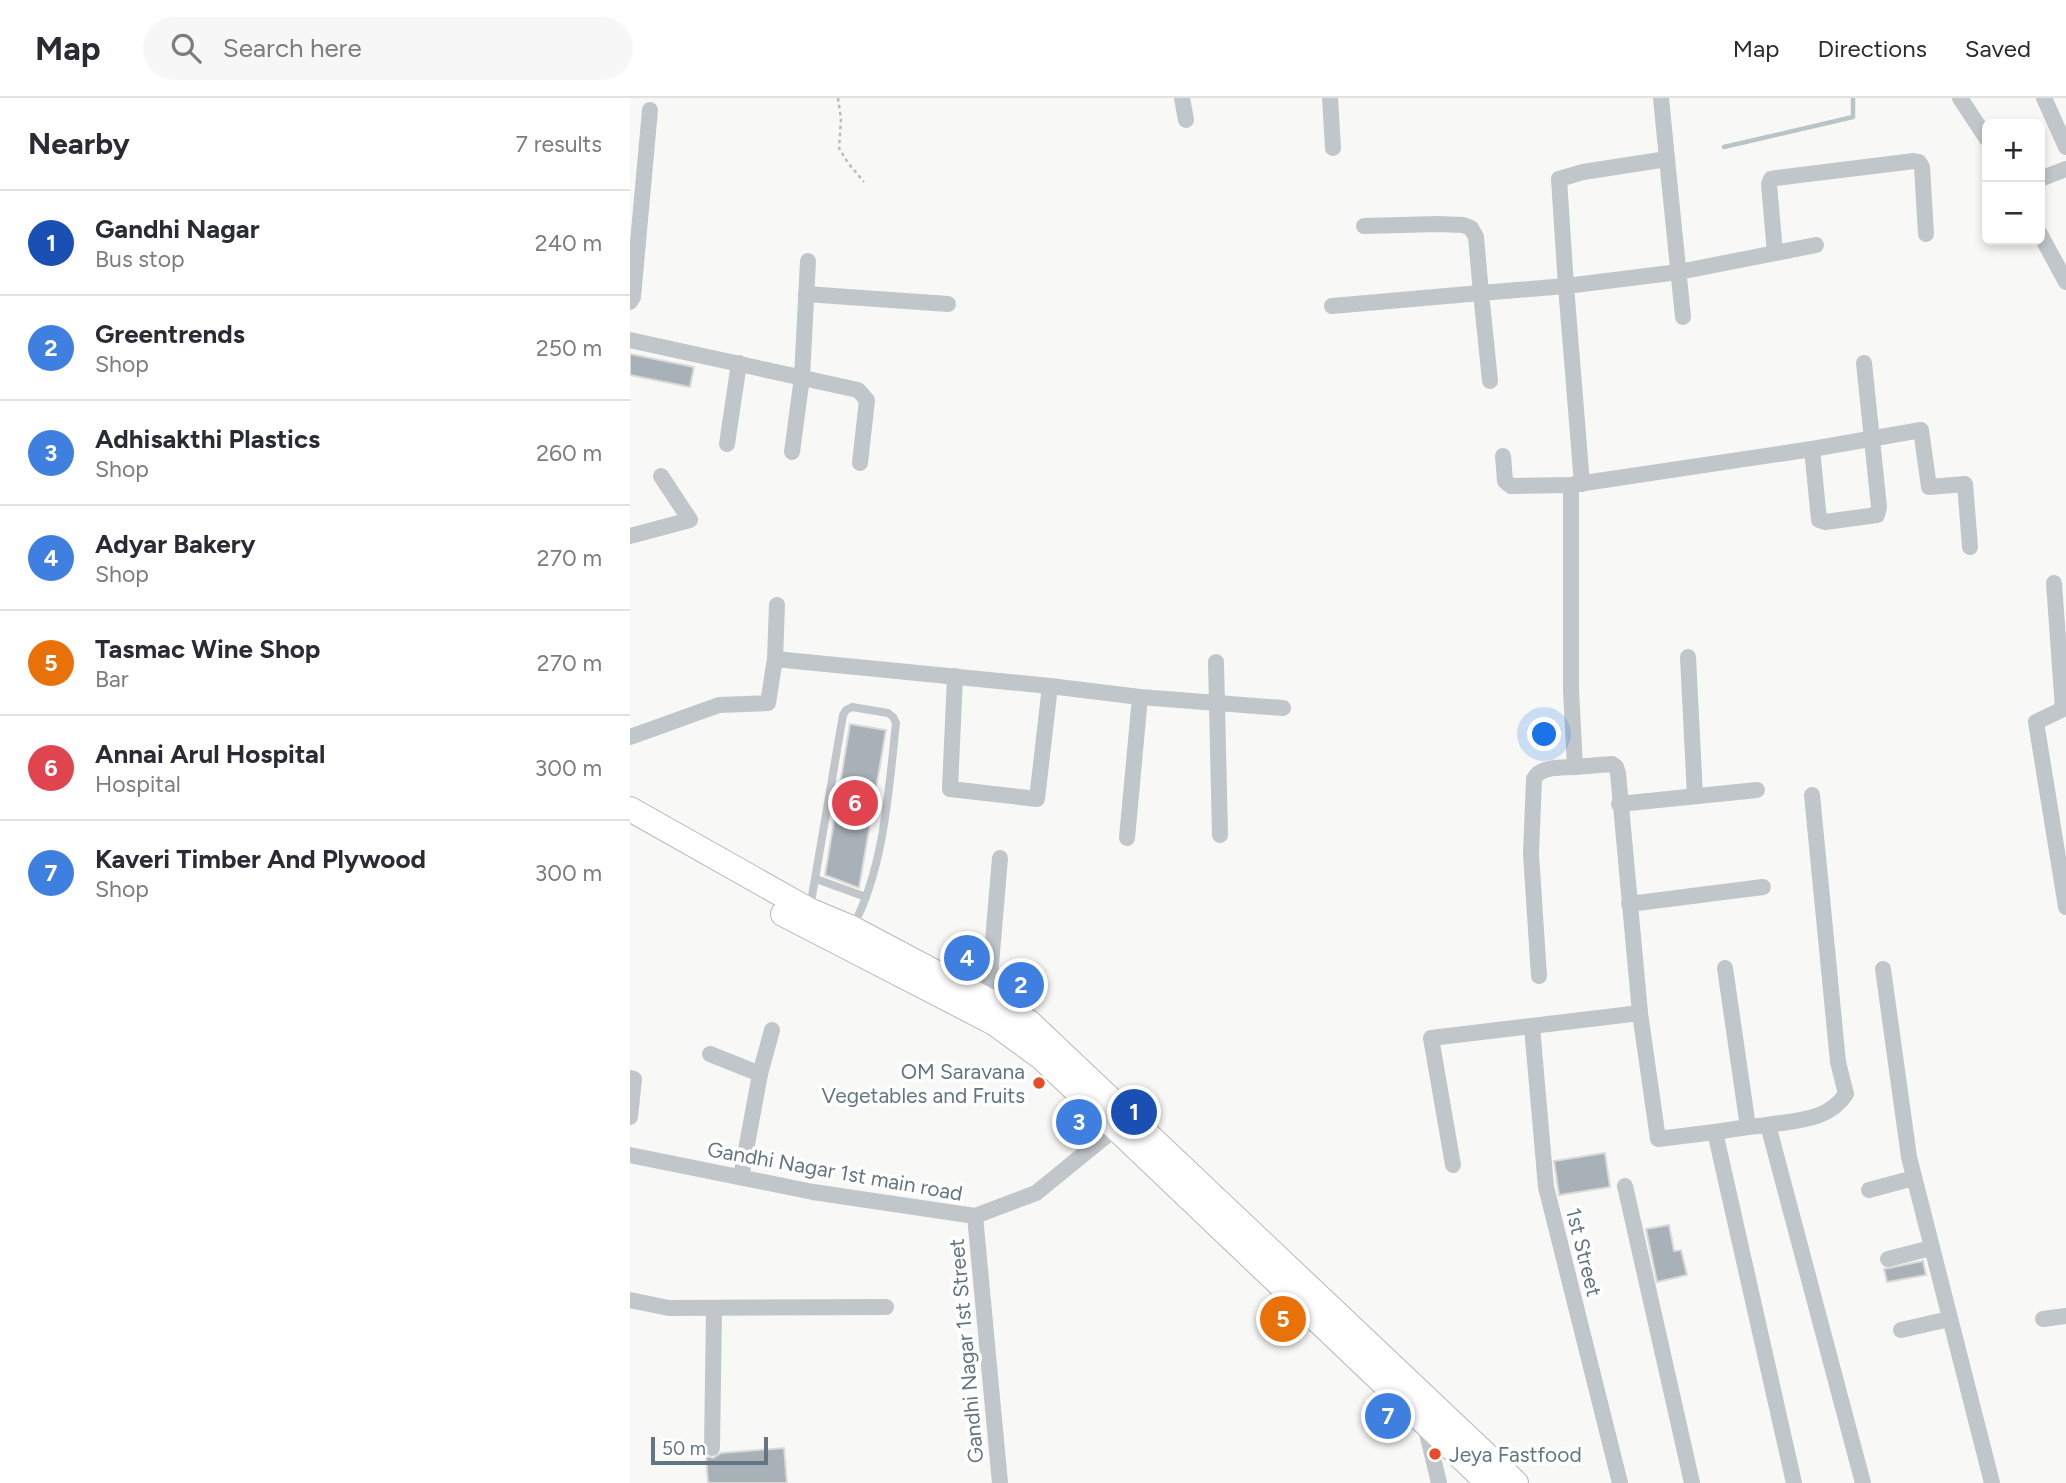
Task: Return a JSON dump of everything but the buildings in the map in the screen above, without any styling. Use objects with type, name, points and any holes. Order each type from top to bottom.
[{"type":"main road","points":[[630,809],[810,910],[852,928],[1029,1022],[1122,1123],[1482,1481]]},
{"type":"main road","points":[[630,828],[804,926],[995,1023],[1122,1123],[1516,1483]]},
{"type":"street","points":[[1182,98],[1186,120]]},
{"type":"street","points":[[1330,98],[1333,148]]},
{"type":"street","points":[[1661,98],[1683,317]]},
{"type":"street","points":[[1960,98],[1982,131]]},
{"type":"street","points":[[2044,98],[2066,146]]},
{"type":"street","points":[[630,302],[633,296],[650,110]]},
{"type":"street","points":[[1575,767],[1571,691],[1577,484],[1559,179],[1667,159]]},
{"type":"street","points":[[1775,253],[1769,184],[1771,179],[1776,178],[1919,162],[1922,167],[1926,234]]},
{"type":"street","points":[[2045,177],[2065,171]]},
{"type":"street","points":[[1364,226],[1463,225],[1471,228],[1476,237],[1490,381]]},
{"type":"street","points":[[2045,242],[2066,282]]},
{"type":"street","points":[[1332,306],[1566,286],[1679,272],[1816,245]]},
{"type":"street","points":[[792,453],[802,377],[808,261]]},
{"type":"street","points":[[806,294],[948,304]]},
{"type":"street","points":[[630,340],[858,390],[867,400],[860,463]]},
{"type":"street","points":[[727,444],[739,363]]},
{"type":"street","points":[[1812,449],[1819,520],[1825,522],[1877,515],[1879,507],[1864,363]]},
{"type":"street","points":[[1503,456],[1505,481],[1511,486],[1577,484],[1921,430],[1929,488],[1965,484],[1970,547]]},
{"type":"street","points":[[630,537],[690,520],[661,476]]},
{"type":"street","points":[[2054,583],[2063,709],[2036,722],[2066,907]]},
{"type":"street","points":[[630,737],[719,705],[768,703],[775,659],[777,605]]},
{"type":"street","points":[[1688,657],[1695,796]]},
{"type":"street","points":[[775,659],[1140,697],[1283,708]]},
{"type":"street","points":[[1216,662],[1220,835]]},
{"type":"street","points":[[954,676],[950,789],[1037,799],[1050,686]]},
{"type":"street","points":[[1127,838],[1140,697]]},
{"type":"street","points":[[1539,976],[1531,854],[1534,779],[1541,771],[1612,764],[1616,767],[1640,1013],[1658,1139],[1825,1115],[1838,1106],[1846,1094],[1838,1062],[1812,795]]},
{"type":"street","points":[[1619,804],[1756,790]]},
{"type":"street","points":[[988,1000],[1000,858]]},
{"type":"street","points":[[1629,904],[1763,887]]},
{"type":"street","points":[[1725,968],[1748,1128]]},
{"type":"street","points":[[1882,969],[1909,1157],[1992,1483]]},
{"type":"street","points":[[1454,1165],[1431,1038],[1640,1013]]},
{"type":"street","name":"1st Street","points":[[1532,1027],[1546,1187],[1620,1483]]},
{"type":"street","points":[[741,1177],[772,1030]]},
{"type":"street","points":[[710,1054],[761,1074]]},
{"type":"street","points":[[630,1078],[634,1079],[630,1117]]},
{"type":"street","name":"Gandhi Nagar 1st main road","points":[[630,1156],[813,1192],[975,1216],[1036,1193],[1122,1123]]},
{"type":"street","points":[[1768,1125],[1863,1483]]},
{"type":"street","points":[[1715,1132],[1794,1483]]},
{"type":"street","points":[[1869,1190],[1914,1178]]},
{"type":"street","points":[[1625,1186],[1692,1483]]},
{"type":"street","name":"Gandhi Nagar 1st Street","points":[[975,1216],[1000,1483]]},
{"type":"street","points":[[1888,1259],[1931,1248]]},
{"type":"street","points":[[630,1300],[669,1308],[886,1307]]},
{"type":"street","points":[[712,1447],[714,1308]]},
{"type":"street","points":[[2043,1319],[2066,1316]]},
{"type":"street","points":[[1901,1330],[1949,1319]]},
{"type":"street","points":[[1424,1423],[1439,1483]]},
{"type":"lane","points":[[810,910],[843,715],[852,707],[888,713],[896,723],[890,782],[876,863],[866,897],[852,928]]},
{"type":"lane","points":[[816,878],[866,897]]},
{"type":"path","points":[[838,98],[841,118],[839,148],[864,182]]},
{"type":"waterway","points":[[1724,147],[1853,117],[1853,98]]},
{"type":"place","name":"Annai Arul Hospital","points":[[855,803]]},
{"type":"place","name":"Adyar Bakery","points":[[967,958]]},
{"type":"place","name":"Greentrends","points":[[1021,985]]},
{"type":"place","name":"OM Saravana Vegetables and Fruits","points":[[1039,1083]]},
{"type":"place","name":"Gandhi Nagar","points":[[1134,1112]]},
{"type":"place","name":"Adhisakthi Plastics","points":[[1079,1122]]},
{"type":"place","name":"Tasmac Wine Shop","points":[[1283,1319]]},
{"type":"place","name":"Kaveri Timber And Plywood","points":[[1388,1416]]},
{"type":"place","name":"Jeya Fastfood","points":[[1435,1454]]}]
